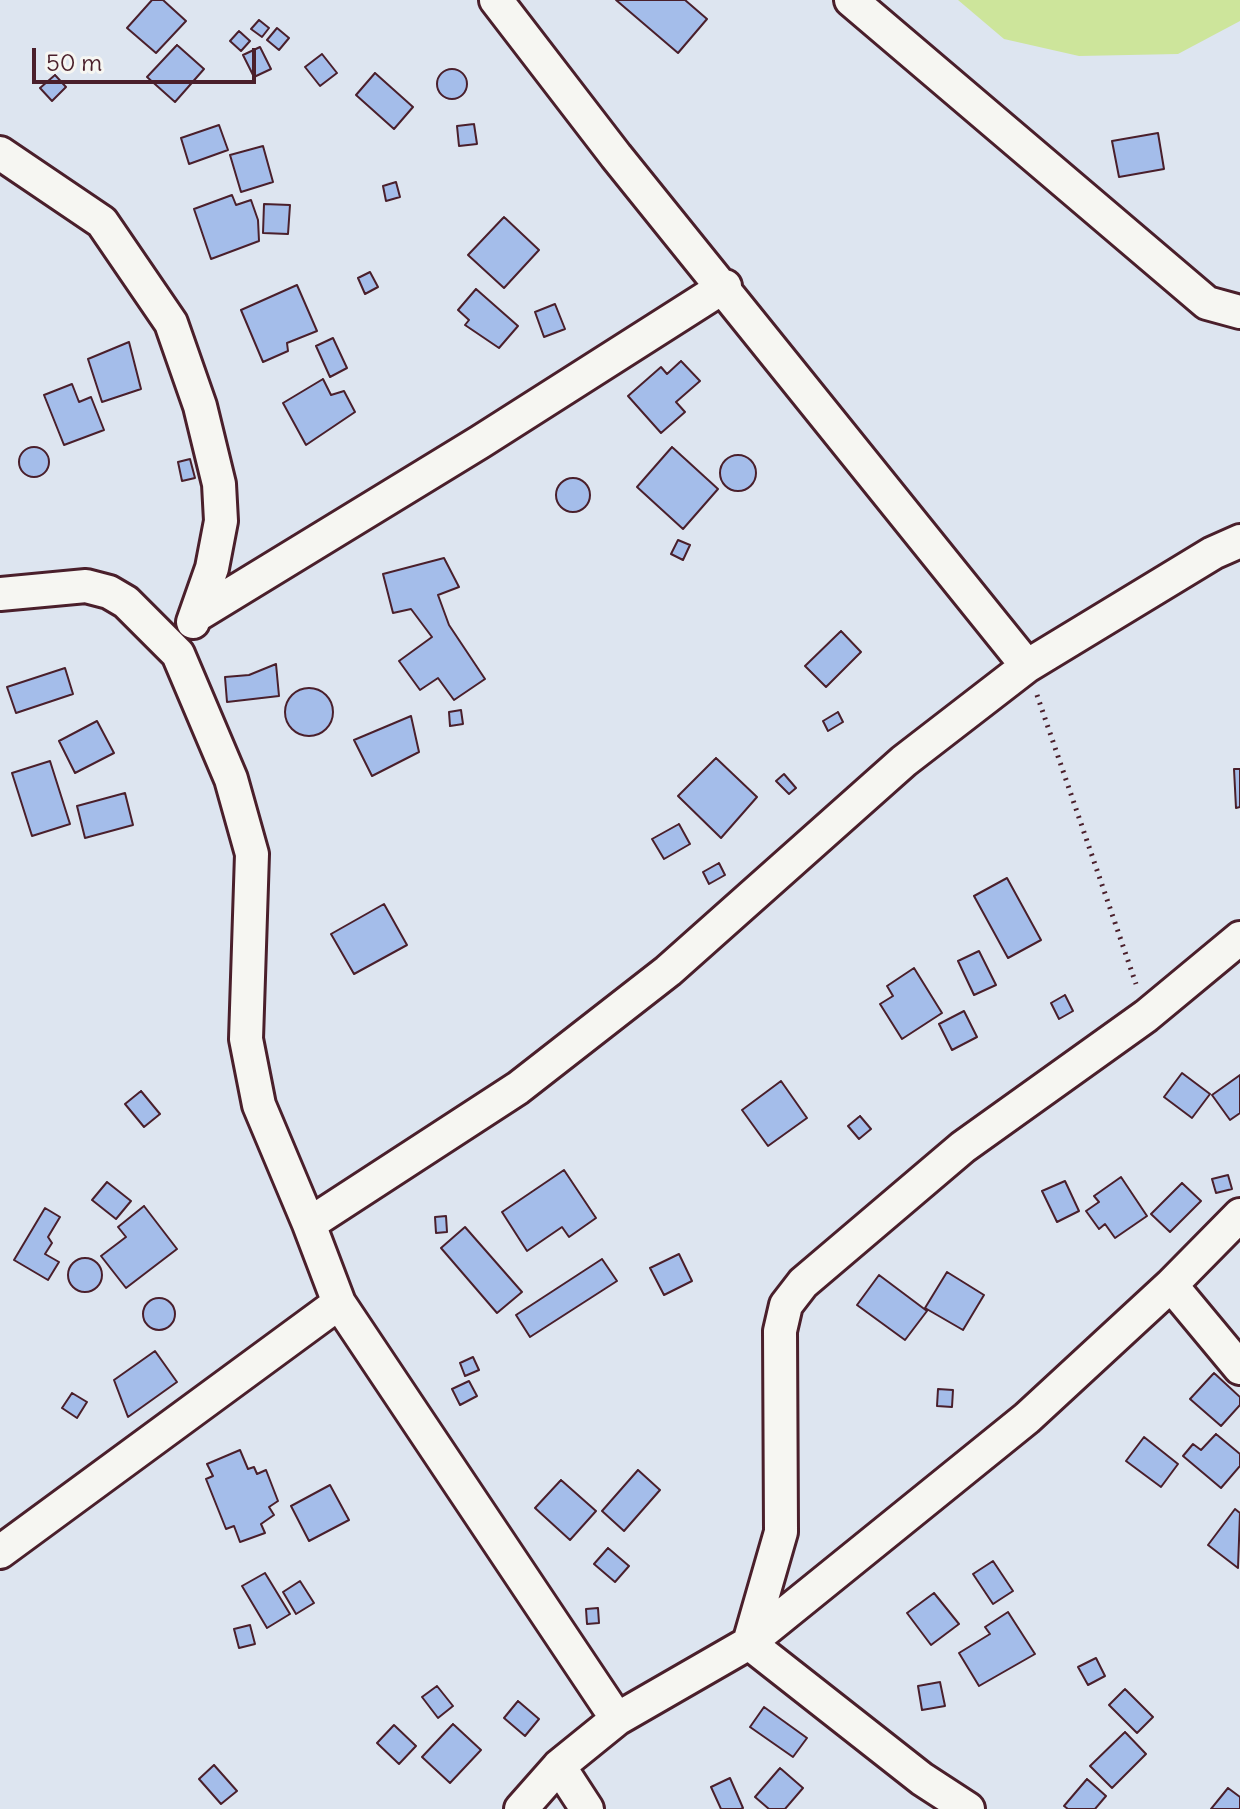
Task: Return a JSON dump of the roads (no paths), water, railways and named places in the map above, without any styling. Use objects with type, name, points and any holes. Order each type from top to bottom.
[{"type":"street","points":[[496,0],[616,156],[725,286],[1027,666]]},
{"type":"street","points":[[851,0],[1207,303],[1240,312]]},
{"type":"street","points":[[0,153],[102,222],[171,323],[200,406],[219,484],[221,521],[197,615],[178,654]]},
{"type":"street","points":[[197,615],[480,442],[725,286]]},
{"type":"street","points":[[309,1224],[531,1078],[668,971],[904,761],[1027,666],[1213,553],[1240,541]]},
{"type":"street","points":[[0,594],[86,586],[109,592],[126,602],[178,654],[231,779],[252,854],[246,1039],[259,1105],[339,1303],[617,1719]]},
{"type":"street","points":[[749,1643],[781,1532],[780,1331],[786,1305],[803,1283],[963,1147],[1146,1016],[1240,938]]},
{"type":"street","points":[[521,1809],[559,1766],[617,1719],[749,1643],[1027,1418],[1171,1285],[1240,1215]]},
{"type":"street","points":[[1171,1285],[1240,1368]]},
{"type":"street","points":[[0,1552],[339,1303]]},
{"type":"street","points":[[749,1643],[922,1779],[968,1809]]},
{"type":"street","points":[[559,1766],[587,1809]]}]
